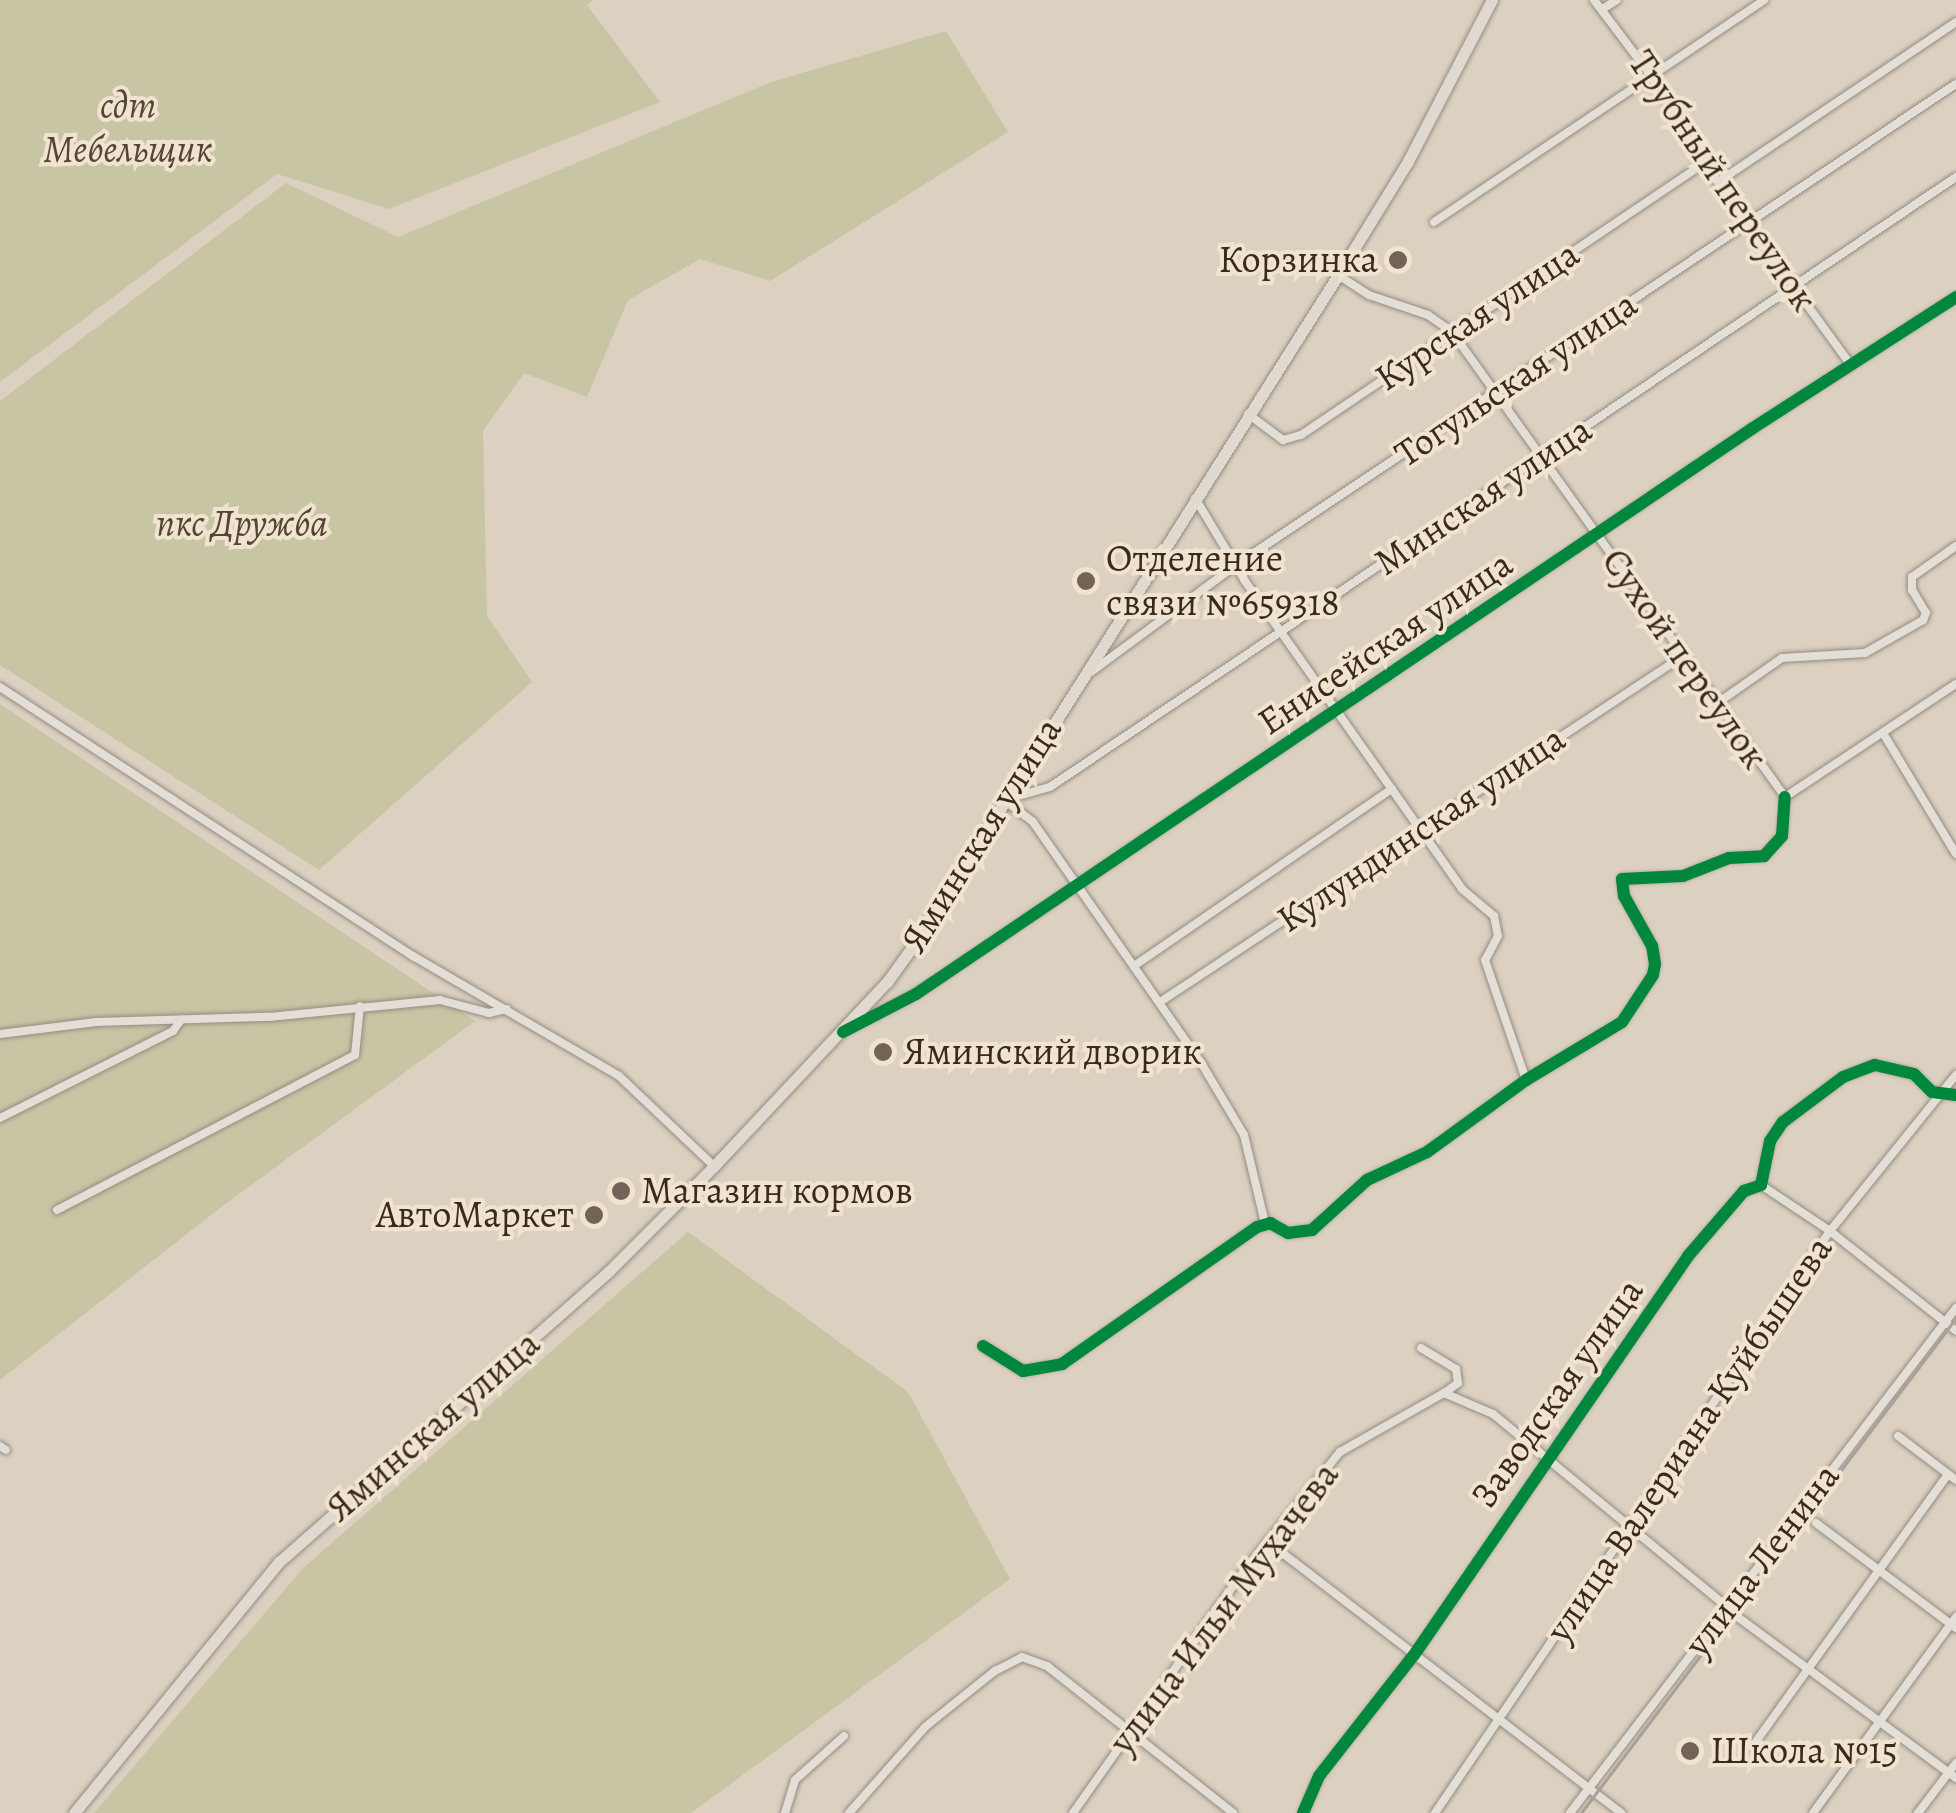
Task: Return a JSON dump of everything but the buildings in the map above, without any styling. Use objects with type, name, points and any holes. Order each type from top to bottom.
[{"type":"main road","name":"Яминская улица","points":[[74,1813],[280,1562],[608,1272],[843,1032],[920,936],[1407,163],[1492,0]]},
{"type":"street","name":"Трубный переулок","points":[[1594,0],[1604,8],[1652,76],[1704,162],[1850,364]]},
{"type":"street","points":[[1604,8],[1616,0]]},
{"type":"street","points":[[1434,222],[1764,0]]},
{"type":"street","points":[[1718,182],[1956,22]]},
{"type":"street","name":"Тогульская улица","points":[[1080,680],[1236,566],[1956,84]]},
{"type":"street","name":"Курская улица","points":[[1248,414],[1284,440],[1295,438],[1704,162]]},
{"type":"street","name":"Минская улица","points":[[1004,800],[1050,787],[1956,177]]},
{"type":"street","name":"Сухой переулок","points":[[1338,275],[1369,295],[1428,315],[1452,332],[1785,797]]},
{"type":"street","name":"Енисейская улица","points":[[843,1032],[916,994],[1850,364],[1956,297]]},
{"type":"street","points":[[1196,498],[1236,566],[1420,830],[1462,889],[1497,922],[1498,936],[1484,960],[1526,1080]]},
{"type":"street","points":[[1716,704],[1782,658],[1865,653],[1923,620],[1926,613],[1912,590],[1912,577],[1956,546]]},
{"type":"street","name":"Кулундинская улица","points":[[1160,1002],[1682,656]]},
{"type":"street","points":[[1264,1223],[1288,1233],[1312,1230],[1359,1185],[1427,1152],[1526,1080],[1622,1022],[1653,975],[1652,946],[1624,896],[1622,879],[1684,876],[1728,858],[1764,856],[1782,836],[1785,797],[1956,684]]},
{"type":"street","points":[[0,687],[413,956],[619,1076],[714,1166]]},
{"type":"street","points":[[1883,733],[1956,854]]},
{"type":"street","points":[[1134,966],[1392,789]]},
{"type":"street","points":[[1004,800],[1025,812],[1078,885],[1160,1002],[1244,1136],[1264,1223]]},
{"type":"street","points":[[0,1034],[96,1022],[269,1016],[440,1000],[490,1013],[508,1009]]},
{"type":"street","points":[[58,1210],[355,1054],[360,1006]]},
{"type":"street","points":[[0,1118],[173,1031],[182,1020]]},
{"type":"street","points":[[1956,1095],[1938,1094],[1918,1076],[1896,1068],[1875,1065],[1856,1070],[1788,1117],[1770,1140],[1761,1185],[1830,1232],[1956,1330]]},
{"type":"street","name":"улица Валериана Куйбышева","points":[[1435,1813],[1830,1232],[1956,1074]]},
{"type":"street","name":"Заводская улица","points":[[1303,1813],[1319,1776],[1414,1655],[1696,1247],[1744,1191],[1761,1185]]},
{"type":"street","points":[[984,1346],[1023,1371],[1062,1364],[1264,1223]]},
{"type":"street","name":"улица Ленина","points":[[1570,1813],[1956,1308]]},
{"type":"street","points":[[1421,1348],[1456,1369],[1458,1382],[1444,1394],[1493,1414],[1630,1523],[1726,1606]]},
{"type":"street","name":"улица Ильи Мухачева","points":[[1073,1813],[1261,1552],[1345,1447],[1444,1394]]},
{"type":"street","points":[[1752,1747],[1952,1477],[1898,1436]]},
{"type":"street","points":[[1814,1813],[1954,1623],[1816,1523]]},
{"type":"street","points":[[1261,1552],[1286,1555],[1621,1813]]},
{"type":"street","points":[[1740,1618],[1953,1776]]},
{"type":"street","points":[[849,1813],[925,1727],[1006,1663],[1022,1657],[1032,1660],[1233,1813]]},
{"type":"street","points":[[785,1813],[795,1780],[844,1736]]},
{"type":"street","points":[[1918,1813],[1953,1776],[1956,1763]]},
{"type":"green space","name":"сдт Мебельщик","points":[[0,0],[593,0],[587,5],[660,102],[389,209],[277,174],[0,382]]},
{"type":"green space","name":"пкс Дружба","points":[[946,31],[1008,132],[770,281],[700,259],[628,300],[587,397],[524,373],[483,431],[487,616],[532,682],[319,870],[0,665],[0,401],[286,183],[398,237],[771,82]]},
{"type":"green space","points":[[0,704],[475,1021],[224,1205],[0,1380]]},
{"type":"green space","points":[[688,1232],[908,1392],[1010,1579],[691,1813],[94,1813],[303,1568]]},
{"type":"tram line","points":[[1581,1813],[1956,1318]]},
{"type":"cycle path","points":[[843,1032],[916,994],[1753,428],[1956,297]]},
{"type":"cycle path","points":[[983,1346],[1023,1371],[1062,1364],[1257,1227],[1270,1223],[1288,1233],[1312,1230],[1367,1180],[1427,1152],[1526,1080],[1622,1022],[1653,975],[1655,964],[1652,946],[1624,896],[1622,879],[1683,876],[1729,858],[1764,856],[1782,836],[1785,797]]},
{"type":"cycle path","points":[[1303,1813],[1319,1776],[1414,1655],[1688,1256],[1744,1191],[1761,1185],[1770,1141],[1783,1122],[1843,1077],[1875,1065],[1914,1074],[1932,1092],[1956,1095]]},
{"type":"place","name":"Корзинка","points":[[1398,260]]},
{"type":"place","name":"Отделение связи №659318","points":[[1086,581]]},
{"type":"place","name":"Яминский дворик","points":[[883,1052]]},
{"type":"place","name":"Магазин кормов","points":[[621,1191]]},
{"type":"place","name":"АвтоМаркет","points":[[594,1215]]},
{"type":"place","name":"Школа №15","points":[[1690,1751]]}]
